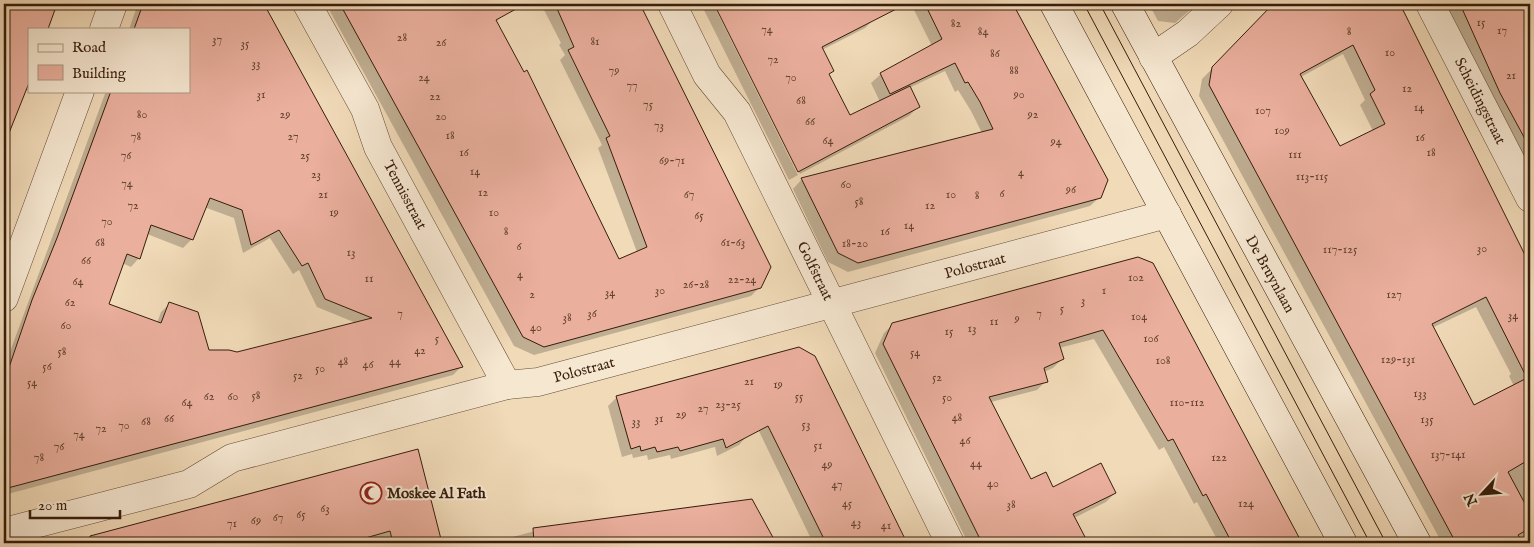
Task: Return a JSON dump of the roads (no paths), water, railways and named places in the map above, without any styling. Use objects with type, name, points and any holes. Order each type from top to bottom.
[{"type":"street","points":[[104,28],[113,4]]},
{"type":"street","name":"Tennisstraat","points":[[307,4],[365,109],[378,146],[507,385]]},
{"type":"street","name":"Golfstraat","points":[[672,4],[707,75],[737,112],[950,543]]},
{"type":"street","points":[[1054,4],[1343,543]]},
{"type":"street","name":"De Bruynlaan","points":[[1125,4],[1417,543]]},
{"type":"street","points":[[1153,57],[1188,33],[1219,4]]},
{"type":"street","name":"Scheidingstraat","points":[[1430,4],[1530,198]]},
{"type":"street","points":[[4,298],[80,92]]},
{"type":"street","name":"Polostraat","points":[[4,532],[188,484],[232,458],[507,385],[538,382],[1167,214]]},
{"type":"tram line","points":[[1084,4],[1370,543]]},
{"type":"tram line","points":[[1100,4],[1386,543]]},
{"type":"place","name":"Moskee Al Fath","points":[[371,493]]}]
